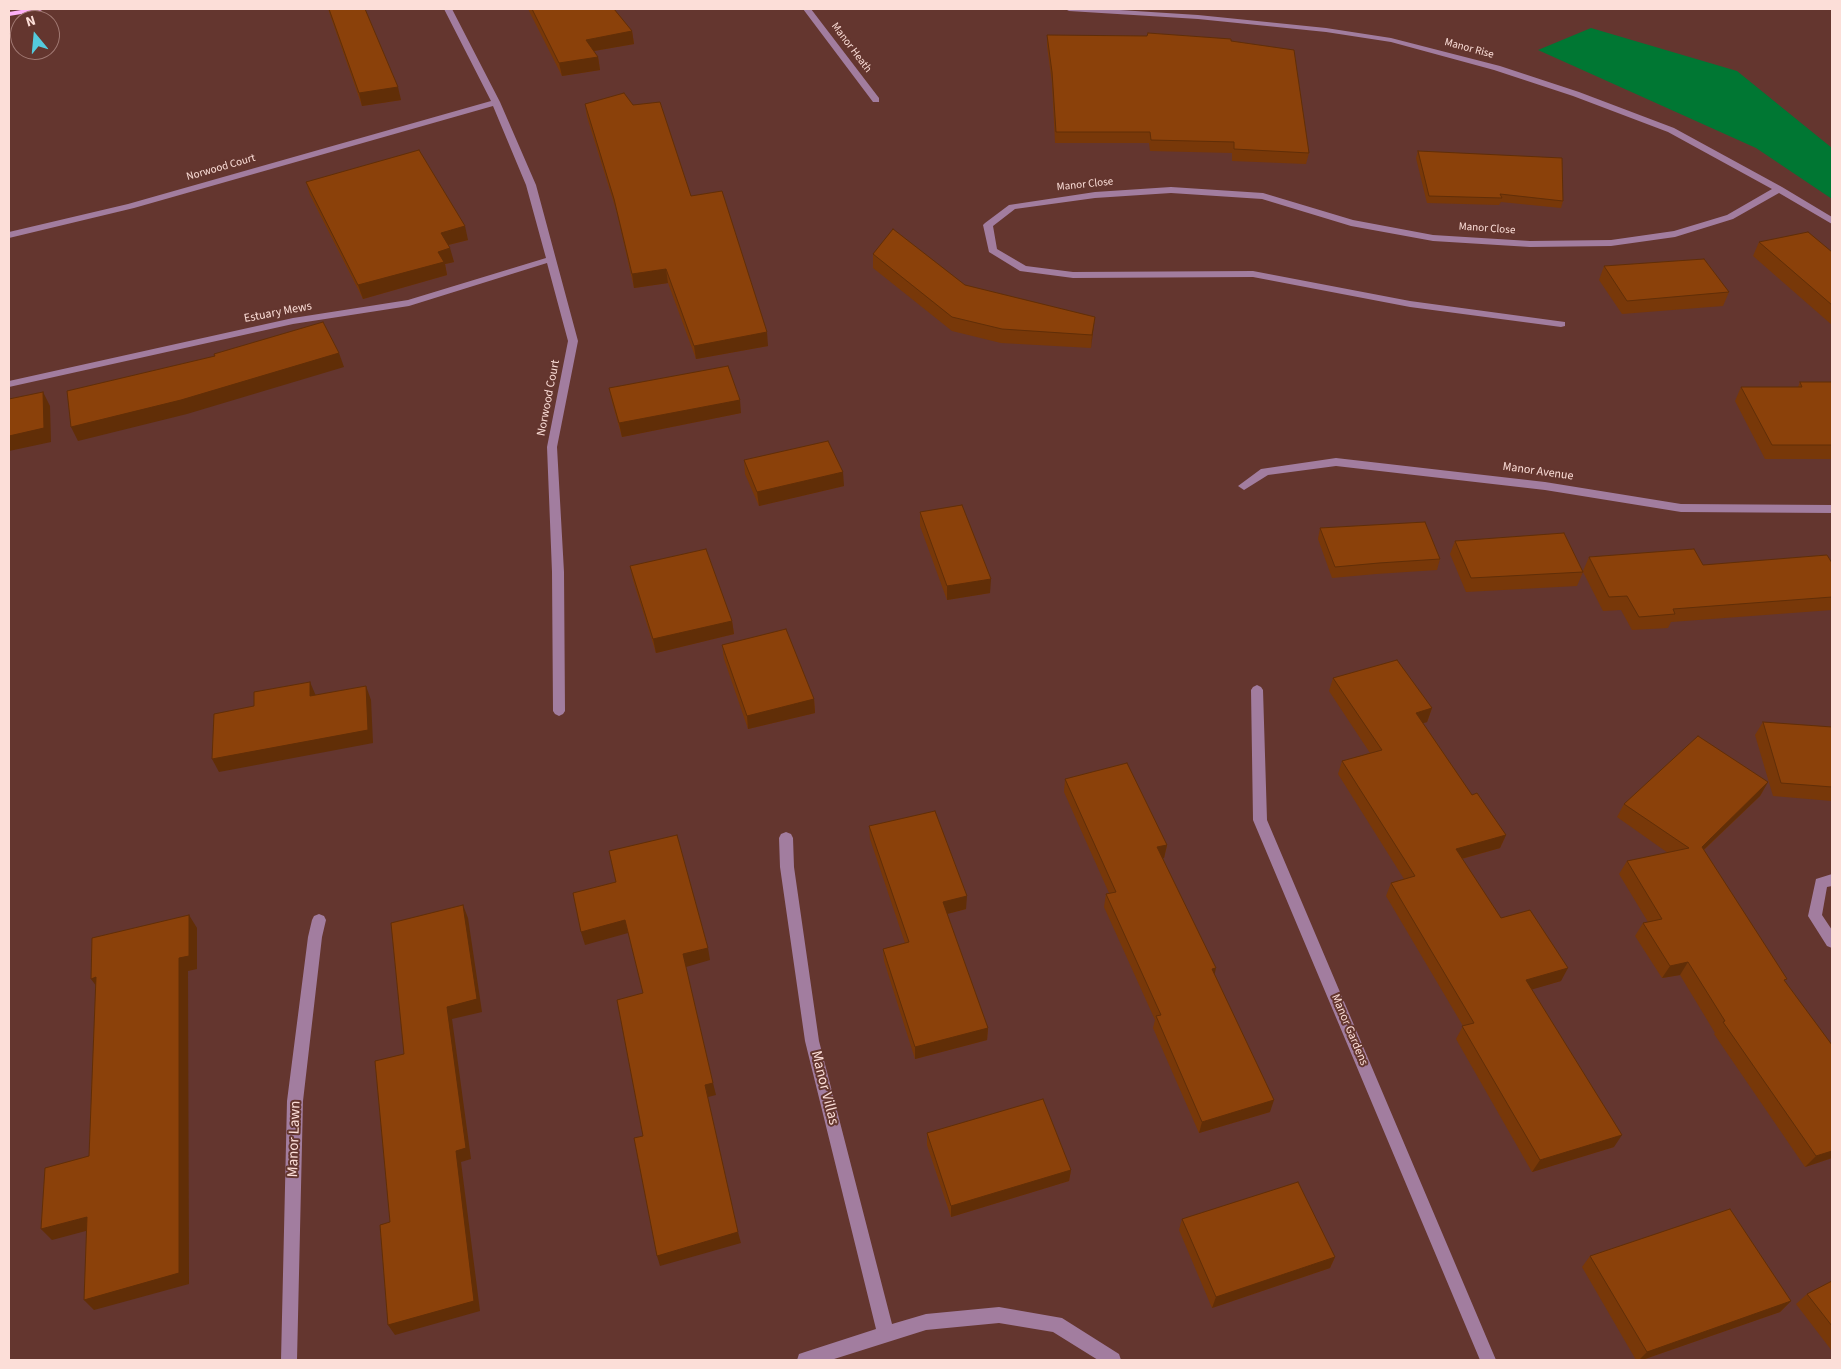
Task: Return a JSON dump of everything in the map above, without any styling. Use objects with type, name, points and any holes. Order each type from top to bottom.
[{"type":"main road","points":[[9,14],[40,9]]},
{"type":"street","name":"Norwood Court","points":[[448,9],[496,102],[530,185],[572,341],[552,447],[558,572],[559,711]]},
{"type":"street","name":"Manor Heath","points":[[807,9],[876,100]]},
{"type":"street","name":"Manor Rise","points":[[1069,9],[1198,17],[1326,30],[1392,40],[1497,68],[1576,94],[1671,130],[1832,220]]},
{"type":"street","name":"Norwood Court","points":[[9,235],[131,206],[496,102]]},
{"type":"street","name":"Manor Close","points":[[1561,324],[1410,304],[1253,274],[1073,275],[1023,269],[992,250],[988,225],[1012,207],[1095,195],[1171,190],[1263,196],[1351,223],[1434,238],[1530,244],[1611,243],[1675,234],[1730,217],[1779,189]]},
{"type":"street","name":"Estuary Mews","points":[[9,384],[293,321],[409,303],[551,259]]},
{"type":"street","name":"Manor Avenue","points":[[1244,486],[1265,472],[1336,462],[1536,485],[1681,508],[1832,509]]},
{"type":"street","name":"Manor Gardens","points":[[1257,690],[1260,820],[1488,1360]]},
{"type":"street","name":"Manor Villas","points":[[786,838],[787,867],[812,1041],[886,1334]]},
{"type":"street","points":[[1832,880],[1821,883],[1815,916],[1832,942]]},
{"type":"street","name":"Manor Lawn","points":[[289,1360],[295,1101],[315,937],[319,920]]},
{"type":"street","points":[[805,1360],[926,1322],[999,1315],[1056,1324],[1114,1360]]},
{"type":"green space","points":[[1591,28],[1737,71],[1832,148],[1832,199],[1756,148],[1538,50]]},
{"type":"building","points":[[329,9],[365,9],[398,87],[359,93]]},
{"type":"building","points":[[532,9],[614,9],[632,31],[586,40],[598,57],[559,63]]},
{"type":"building","points":[[1148,33],[1231,39],[1231,41],[1294,50],[1309,153],[1234,149],[1234,142],[1151,140],[1150,132],[1056,132],[1052,72],[1047,35],[1147,36]]},
{"type":"building","points":[[624,93],[633,105],[660,102],[691,196],[722,191],[767,332],[694,346],[666,269],[632,274],[614,199],[585,104]]},
{"type":"building","points":[[419,150],[465,226],[441,233],[450,248],[438,252],[444,262],[358,285],[306,182]]},
{"type":"building","points":[[1418,151],[1562,158],[1563,201],[1500,194],[1502,198],[1429,196]]},
{"type":"building","points":[[893,229],[965,285],[1095,317],[1092,335],[1002,329],[952,317],[873,254]]},
{"type":"building","points":[[1808,232],[1832,252],[1832,305],[1759,242]]},
{"type":"building","points":[[1704,259],[1729,292],[1627,301],[1604,266]]},
{"type":"building","points":[[323,322],[339,353],[181,400],[71,427],[67,391],[215,356],[214,354]]},
{"type":"building","points":[[728,366],[740,400],[619,423],[609,388]]},
{"type":"building","points":[[1800,382],[1832,382],[1832,445],[1772,445],[1741,387],[1802,387]]},
{"type":"building","points":[[43,392],[44,428],[9,436],[9,399]]},
{"type":"building","points":[[828,441],[843,472],[757,492],[744,460]]},
{"type":"building","points":[[962,505],[991,579],[947,586],[920,512]]},
{"type":"building","points":[[1425,522],[1440,559],[1335,567],[1320,528]]},
{"type":"building","points":[[1564,533],[1583,572],[1471,578],[1455,541]]},
{"type":"building","points":[[706,549],[732,621],[653,639],[630,566]]},
{"type":"building","points":[[1694,549],[1703,565],[1827,555],[1832,563],[1832,597],[1673,609],[1675,614],[1639,617],[1627,596],[1609,597],[1589,557]]},
{"type":"building","points":[[786,629],[814,699],[747,716],[722,645]]},
{"type":"building","points":[[1397,660],[1432,708],[1416,713],[1472,795],[1477,793],[1506,835],[1456,849],[1501,918],[1530,910],[1568,968],[1526,980],[1622,1135],[1540,1160],[1462,1026],[1474,1023],[1391,883],[1415,876],[1342,761],[1382,750],[1333,678]]},
{"type":"building","points":[[310,682],[310,696],[366,686],[368,730],[212,759],[214,714],[254,706],[254,692]]},
{"type":"building","points":[[1763,722],[1832,727],[1832,787],[1781,783]]},
{"type":"building","points":[[1698,736],[1768,782],[1702,847],[1787,979],[1784,980],[1832,1045],[1832,1151],[1816,1156],[1723,1022],[1725,1021],[1688,962],[1670,966],[1643,923],[1662,919],[1627,861],[1689,848],[1624,804]]},
{"type":"building","points":[[1127,763],[1167,845],[1157,847],[1216,968],[1212,969],[1274,1100],[1202,1122],[1156,1016],[1161,1015],[1106,894],[1116,892],[1065,779]]},
{"type":"building","points":[[935,811],[967,896],[943,902],[988,1028],[915,1047],[883,949],[909,942],[869,826]]},
{"type":"building","points":[[677,835],[708,948],[683,954],[713,1083],[705,1085],[738,1232],[657,1256],[634,1138],[643,1136],[617,1000],[643,993],[625,920],[581,932],[573,893],[616,882],[609,851]]},
{"type":"building","points":[[463,905],[477,999],[447,1007],[466,1148],[456,1151],[474,1301],[388,1325],[380,1225],[390,1222],[375,1061],[404,1054],[391,923]]},
{"type":"building","points":[[189,915],[189,956],[179,958],[179,1273],[84,1300],[87,1217],[41,1229],[45,1168],[89,1156],[96,977],[91,979],[92,938]]},
{"type":"building","points":[[1043,1099],[1071,1170],[951,1206],[927,1133]]},
{"type":"building","points":[[1298,1182],[1335,1257],[1216,1297],[1182,1219]]},
{"type":"building","points":[[1730,1209],[1791,1301],[1647,1352],[1590,1256]]},
{"type":"building","points":[[1832,1281],[1832,1326],[1807,1294]]}]
